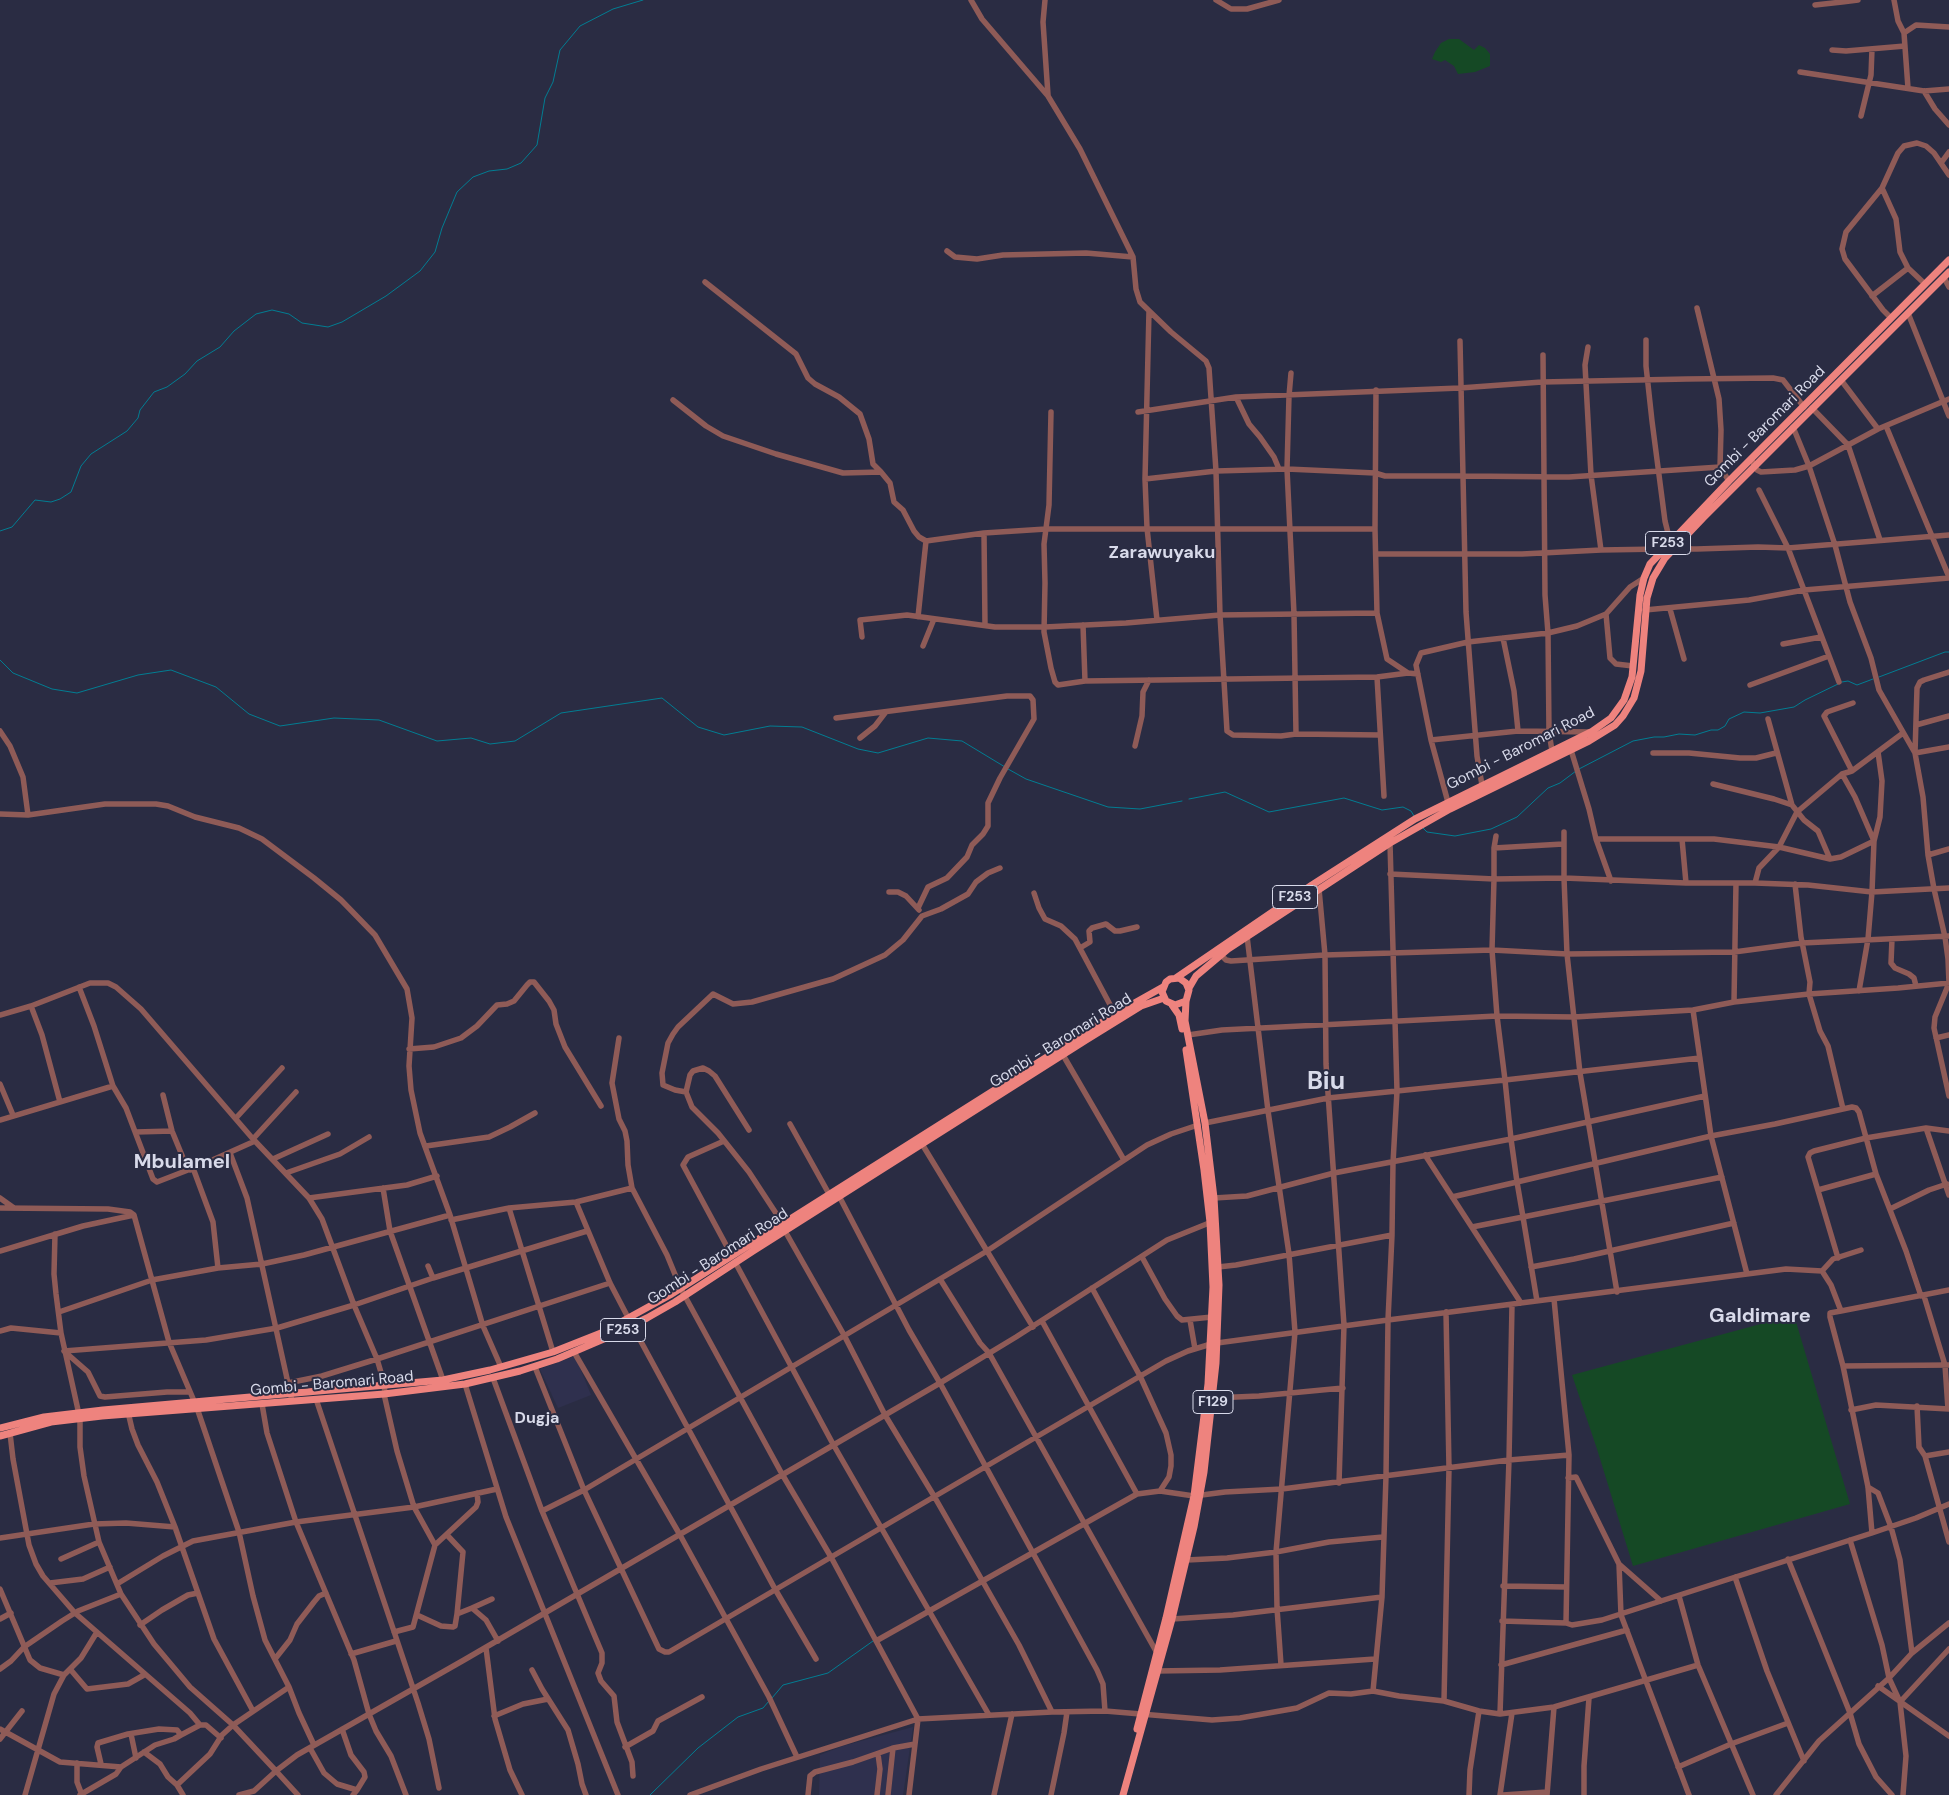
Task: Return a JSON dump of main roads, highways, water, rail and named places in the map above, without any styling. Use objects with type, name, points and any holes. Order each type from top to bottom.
[{"type":"main road","points":[[1947,262],[1947,274]]},
{"type":"main road","name":"Gombi - Baromari Road","points":[[1448,805],[1571,750],[1615,725],[1634,698],[1641,671],[1645,610],[1653,578],[1665,558],[1804,406],[1947,262]]},
{"type":"main road","name":"Gombi - Baromari Road","points":[[1176,978],[1312,885],[1417,822],[1482,784],[1602,725],[1618,710],[1628,691],[1633,666],[1638,609],[1644,578],[1650,564],[1662,549],[1729,481],[1793,427],[1947,274]]},
{"type":"main road","name":"Gombi - Baromari Road","points":[[1189,988],[1196,976],[1220,955],[1390,843],[1417,822]]},
{"type":"main road","points":[[1176,978],[1184,981],[1189,988]]},
{"type":"main road","name":"F253","points":[[1163,987],[1168,980],[1176,978]]},
{"type":"main road","points":[[1163,987],[1164,998],[1172,1005],[1180,1005],[1186,1001]]},
{"type":"main road","name":"Gombi - Baromari Road","points":[[784,1227],[839,1196],[922,1144],[936,1131],[1115,1014],[1163,987]]},
{"type":"main road","name":"F253","points":[[1186,1001],[1189,995],[1189,988]]},
{"type":"main road","name":"Gombi - Baromari Road","points":[[0,1428],[28,1421],[128,1411],[465,1384],[534,1367],[574,1352],[631,1322],[681,1289],[734,1259],[784,1227],[830,1194],[1063,1055],[1141,1006],[1164,998]]},
{"type":"main road","name":"F129","points":[[1143,1714],[1158,1671],[1187,1560],[1213,1398],[1218,1267],[1201,1124],[1185,1021],[1186,1001]]},
{"type":"main road","name":"F129","points":[[1123,1795],[1197,1495],[1214,1343],[1212,1317],[1214,1198],[1182,1027],[1179,1015],[1172,1005]]},
{"type":"main road","name":"Gombi - Baromari Road","points":[[195,1405],[262,1404],[291,1397],[316,1399],[443,1380],[501,1367],[553,1352],[600,1333],[647,1318],[685,1296],[734,1259]]},
{"type":"main road","name":"Gombi - Baromari Road","points":[[0,1435],[79,1416]]},
{"type":"waterway","points":[[0,531],[12,527],[35,500],[51,502],[71,492],[81,466],[91,454],[127,431],[138,418],[140,410],[154,392],[167,387],[185,374],[197,361],[220,347],[234,331],[256,314],[272,310],[289,314],[302,323],[328,327],[342,322],[386,296],[420,271],[435,252],[442,228],[457,192],[473,177],[489,171],[507,169],[521,163],[537,145],[545,98],[553,82],[560,50],[580,26],[613,9],[643,0]]},
{"type":"waterway","points":[[1879,677],[1949,652]]},
{"type":"waterway","points":[[0,660],[13,673],[52,689],[77,693],[138,675],[171,670],[216,687],[249,714],[280,726],[334,718],[379,720],[437,741],[471,738],[490,744],[515,741],[561,713],[662,698],[698,727],[724,735],[770,726],[802,727],[858,749],[878,753],[928,738],[962,741],[1005,767]]},
{"type":"waterway","points":[[1842,682],[1848,681],[1857,685],[1873,679]]},
{"type":"waterway","points":[[1579,769],[1633,741],[1679,734],[1695,735],[1718,730],[1725,726],[1729,719],[1744,712],[1760,713],[1794,707],[1838,684]]},
{"type":"waterway","points":[[1008,769],[1026,779],[1108,807],[1140,809],[1182,801]]},
{"type":"waterway","points":[[1422,827],[1427,832],[1455,836],[1491,829],[1517,817],[1548,788],[1560,783],[1576,771]]},
{"type":"waterway","points":[[1189,799],[1225,792],[1269,812],[1344,798],[1382,810],[1403,807],[1411,811],[1414,816]]},
{"type":"waterway","points":[[772,1698],[783,1685],[828,1673],[873,1641]]},
{"type":"waterway","points":[[650,1795],[698,1748],[738,1717],[763,1708],[769,1701]]},
{"type":"district","name":"Zarawuyaku","points":[[1162,553]]},
{"type":"district","name":"Biu","points":[[1326,1082]]},
{"type":"district","name":"Mbulamel","points":[[182,1163]]},
{"type":"district","name":"Galdimare","points":[[1760,1317]]},
{"type":"district","name":"Dugja","points":[[537,1419]]}]
